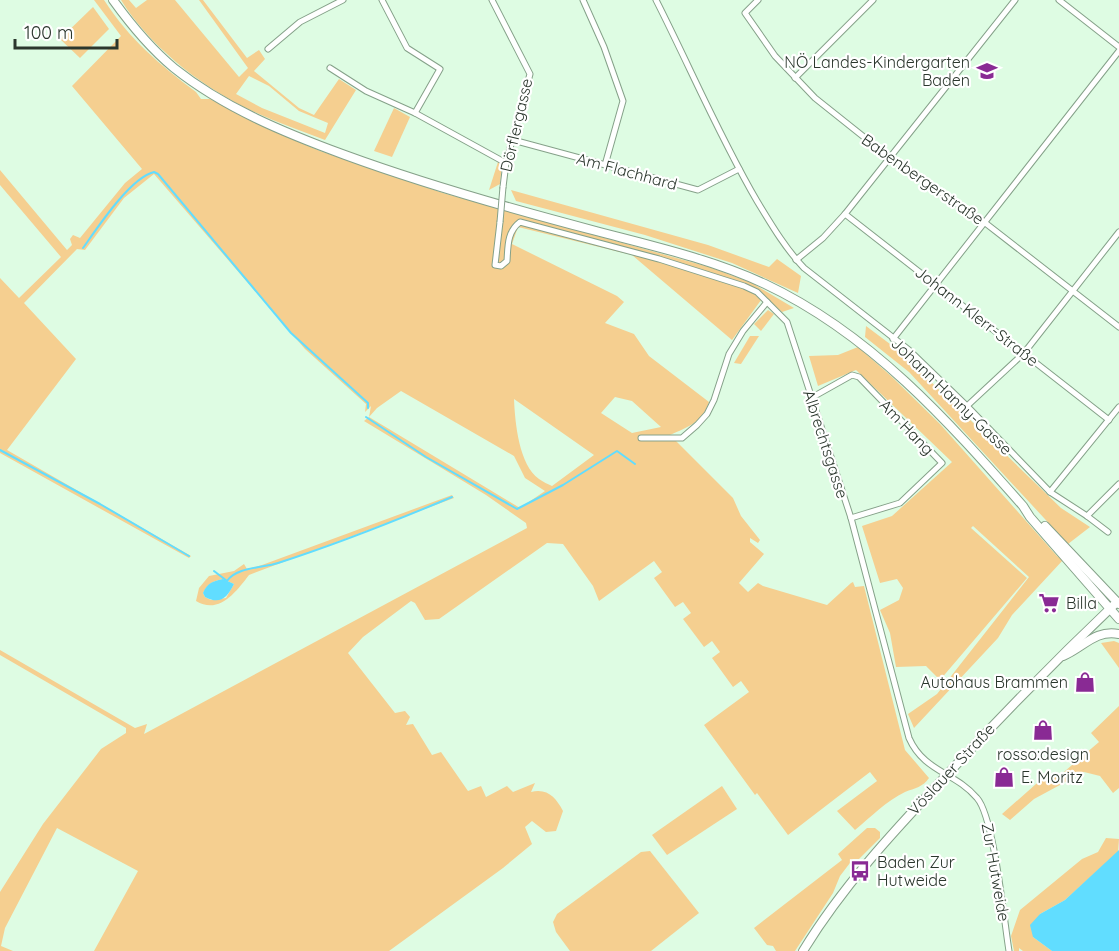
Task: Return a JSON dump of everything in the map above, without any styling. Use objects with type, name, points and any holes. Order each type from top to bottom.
[{"type":"main road","points":[[113,0],[147,42],[175,69],[222,101],[283,131],[363,162],[447,189],[720,266],[763,283],[806,306],[854,337],[904,380],[949,424],[1023,506],[1030,517],[1115,605],[1119,619]]},
{"type":"main road","name":"Vöslauer Straße","points":[[803,951],[860,871],[946,775],[997,720],[1115,605]]},
{"type":"main road","points":[[1059,658],[1074,652],[1094,636],[1105,633],[1119,634]]},
{"type":"street","points":[[268,49],[300,22],[343,0]]},
{"type":"street","points":[[382,0],[407,48],[440,69],[415,113]]},
{"type":"street","name":"Dörflergasse","points":[[492,0],[530,74],[506,163],[500,222]]},
{"type":"street","points":[[583,0],[604,47],[623,101],[605,165]]},
{"type":"street","points":[[656,0],[739,170],[796,260],[823,238],[890,158],[1015,0]]},
{"type":"street","name":"Babenbergerstraße","points":[[758,0],[745,13],[776,56],[815,98],[890,158],[984,222],[1119,327]]},
{"type":"street","points":[[795,78],[873,0]]},
{"type":"street","points":[[893,339],[1119,49],[1059,0]]},
{"type":"street","points":[[330,68],[366,91],[415,113],[506,163]]},
{"type":"street","name":"Am Flachhard","points":[[513,140],[698,190],[739,170]]},
{"type":"street","name":"Johann Klerr-Straße","points":[[844,213],[1109,420]]},
{"type":"street","name":"Albrechtsgasse","points":[[500,222],[495,265],[501,266],[507,261],[508,242],[513,227],[520,222],[744,286],[757,292],[787,321],[851,518],[909,738],[914,750],[926,762],[946,775]]},
{"type":"street","points":[[967,406],[1024,353],[1119,232]]},
{"type":"street","name":"Johann Hanny-Gasse","points":[[796,260],[909,350],[1050,492],[1088,516],[1108,532]]},
{"type":"street","points":[[641,438],[682,438],[697,425],[707,414],[714,400],[729,354],[743,331],[767,302]]},
{"type":"street","name":"Am Hang","points":[[811,398],[852,375],[859,377],[942,463],[900,503],[851,518]]},
{"type":"street","points":[[1050,492],[1119,407]]},
{"type":"street","points":[[1088,516],[1119,484]]},
{"type":"street","name":"Zur Hutweide","points":[[946,775],[959,781],[977,797],[984,807],[992,837],[1009,951]]},
{"type":"shaded area","points":[[94,0],[104,0],[135,39],[157,61],[196,92],[201,99],[210,99],[266,128],[320,151],[443,193],[709,267],[752,283],[794,308],[782,312],[764,296],[732,340],[632,255],[518,227],[512,244],[617,296],[624,302],[605,323],[634,334],[649,356],[709,402],[699,419],[670,435],[733,498],[741,516],[760,540],[758,543],[750,538],[750,542],[764,554],[739,583],[748,592],[758,583],[827,605],[851,583],[853,582],[855,587],[864,586],[905,750],[929,778],[927,781],[891,800],[855,830],[837,811],[877,781],[870,772],[788,835],[757,793],[755,795],[704,725],[749,692],[741,681],[733,687],[712,658],[720,652],[712,641],[704,647],[683,619],[691,613],[683,602],[675,607],[654,578],[662,572],[654,561],[599,601],[593,586],[563,544],[547,543],[439,619],[425,620],[415,603],[411,601],[363,637],[348,653],[395,713],[405,711],[410,717],[406,725],[413,724],[432,755],[441,752],[468,791],[481,786],[486,797],[507,786],[513,792],[535,783],[531,792],[542,791],[551,795],[563,811],[556,831],[546,832],[532,821],[525,827],[532,844],[503,868],[389,951],[94,951],[138,871],[57,828],[5,928],[1,946],[13,951],[0,951],[0,892],[43,824],[101,749],[126,733],[126,728],[0,655],[0,650],[135,728],[147,724],[144,734],[527,528],[526,523],[486,495],[364,421],[369,417],[371,406],[365,412],[366,404],[305,349],[154,174],[124,198],[85,250],[77,249],[24,303],[76,359],[7,450],[191,556],[189,558],[0,453],[0,278],[19,298],[61,257],[0,185],[0,170],[67,250],[72,245],[70,239],[73,235],[80,238],[125,183],[142,169],[72,86],[121,36]],"holes":[[[401,391],[514,456],[525,478],[545,491],[520,508],[369,417],[377,408]],[[615,397],[632,401],[661,427],[632,433],[601,413]],[[514,399],[594,455],[552,486],[532,473],[519,443]]]},
{"type":"shaded area","points":[[121,0],[129,0],[136,8],[147,0],[175,0],[239,77],[248,68],[199,0],[203,0],[247,58],[259,50],[265,59],[254,71],[299,108],[314,115],[339,79],[356,90],[325,140],[254,112],[209,87],[175,61],[132,16]],"holes":[[[249,76],[269,86],[299,111],[328,123],[325,133],[262,108],[236,94]]]},
{"type":"shaded area","points":[[93,7],[109,29],[80,58],[60,39]]},
{"type":"shaded area","points":[[394,108],[410,117],[392,157],[374,151]]},
{"type":"shaded area","points":[[498,162],[502,164],[500,184],[489,190]]},
{"type":"shaded area","points":[[511,190],[708,245],[769,267],[777,259],[801,276],[798,293],[732,263],[645,235],[516,201]]},
{"type":"shaded area","points":[[768,310],[774,314],[761,331],[754,324]]},
{"type":"shaded area","points":[[866,326],[898,350],[1061,508],[1090,527],[1068,544],[909,372],[865,337]]},
{"type":"shaded area","points":[[750,336],[759,336],[741,364],[734,363]]},
{"type":"shaded area","points":[[858,347],[940,424],[1063,560],[1012,615],[998,638],[914,728],[908,714],[937,694],[1029,577],[973,526],[971,528],[1027,578],[940,680],[926,666],[896,667],[890,633],[880,610],[899,600],[903,588],[897,579],[880,583],[862,526],[892,516],[952,462],[856,370],[818,386],[809,356],[838,355]]},
{"type":"shaded area","points":[[452,495],[454,498],[249,575],[233,594],[219,603],[204,605],[196,601],[199,588],[209,576],[234,571],[244,564],[247,569]],"holes":[[[223,579],[234,584],[226,598],[211,600],[203,593],[209,585],[216,581]]]},
{"type":"shaded area","points":[[1114,641],[1119,643],[1119,668],[1101,643]]},
{"type":"shaded area","points":[[1119,706],[1119,788],[1113,793],[1100,776],[1084,772],[1034,799],[1010,820],[1002,814],[1045,776],[1058,777],[1099,742],[1091,733]]},
{"type":"shaded area","points":[[722,786],[737,809],[667,855],[652,835]]},
{"type":"shaded area","points":[[867,828],[875,828],[880,832],[880,838],[859,859],[853,859],[840,876],[833,893],[795,951],[776,951],[773,946],[767,945],[754,928],[842,860],[838,854]]},
{"type":"shaded area","points":[[1106,838],[1119,839],[1118,852],[1065,900],[1040,914],[1033,937],[1052,951],[1023,951],[1019,948],[1019,951],[1014,951],[1011,936],[1020,910],[1082,859],[1098,852]]},
{"type":"shaded area","points":[[650,851],[699,913],[651,951],[570,951],[556,932],[553,922],[557,914],[641,852]]},
{"type":"water","points":[[223,579],[234,584],[226,596],[219,600],[205,597],[203,593],[208,585]]},
{"type":"water","points":[[1119,850],[1119,951],[1052,951],[1033,937],[1030,925],[1040,914],[1065,900]]},
{"type":"waterway","points":[[83,248],[106,216],[135,183],[154,172],[158,174],[291,333],[368,403],[368,408]]},
{"type":"waterway","points":[[366,417],[426,457],[517,509],[563,485],[617,451],[635,464]]},
{"type":"waterway","points":[[0,450],[100,504],[189,556]]},
{"type":"waterway","points":[[214,571],[227,581],[231,576],[243,570],[278,563],[322,548],[452,497]]},
{"type":"place","name":"NÖ Landes-Kindergarten Baden","points":[[987,71]]},
{"type":"place","name":"Billa","points":[[1049,603]]},
{"type":"place","name":"Autohaus Brammen","points":[[1085,682]]},
{"type":"place","name":"rosso:design","points":[[1043,730]]},
{"type":"place","name":"E. Moritz","points":[[1004,777]]},
{"type":"place","name":"Baden Zur Hutweide","points":[[860,871]]}]
